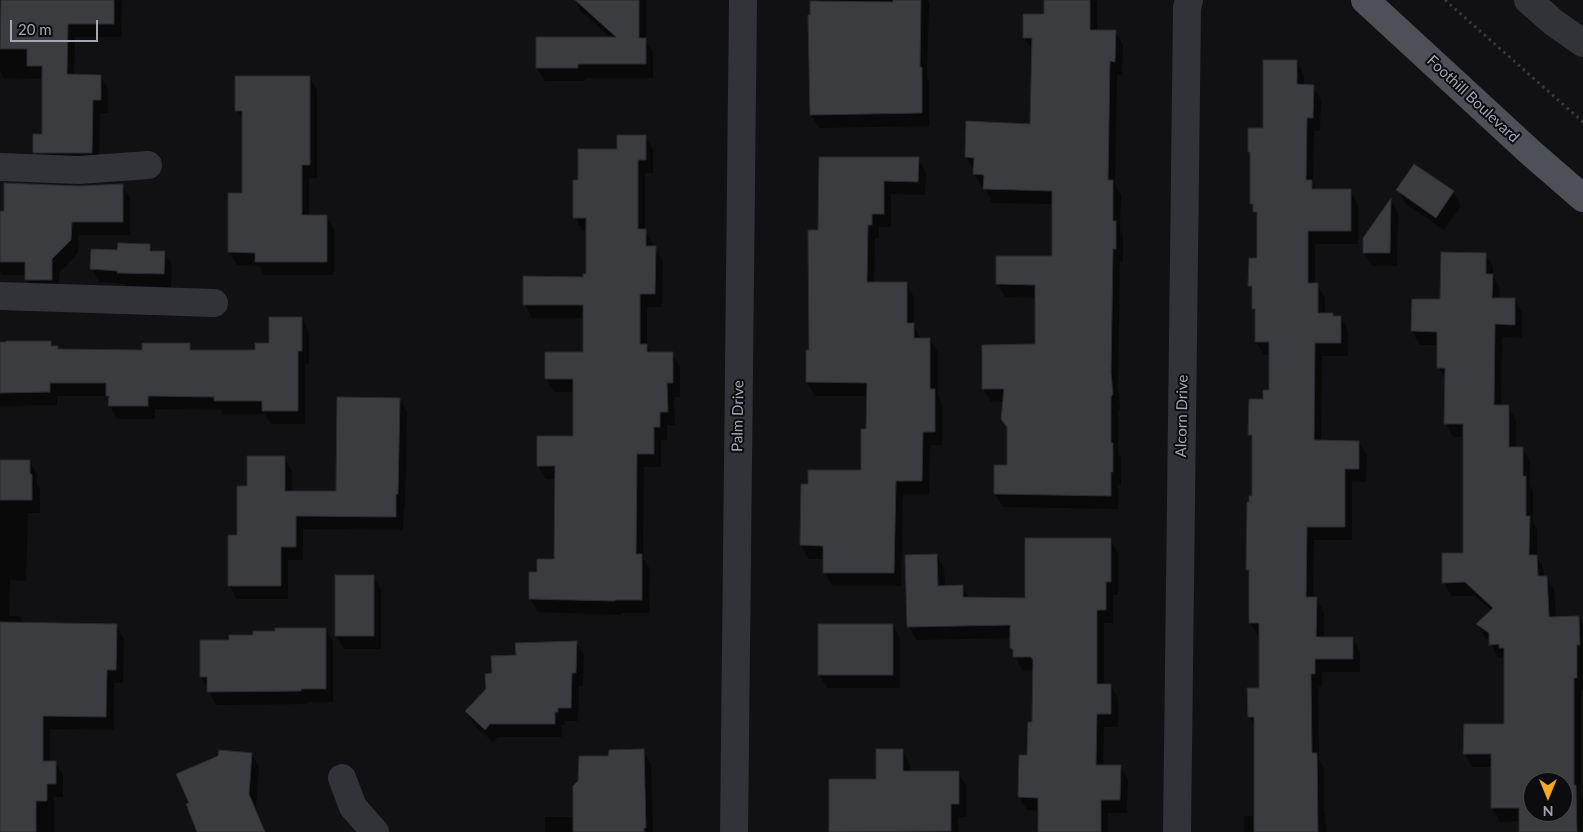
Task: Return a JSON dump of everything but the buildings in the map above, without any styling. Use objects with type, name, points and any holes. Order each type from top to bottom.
[{"type":"main road","name":"Foothill Boulevard","points":[[1365,0],[1530,152],[1583,198]]},
{"type":"street","name":"Palm Drive","points":[[734,832],[743,0]]},
{"type":"street","name":"Alcorn Drive","points":[[1177,832],[1187,8],[1189,0]]},
{"type":"street","points":[[1528,0],[1553,22],[1583,43]]},
{"type":"street","points":[[0,167],[79,170],[148,165]]},
{"type":"street","points":[[0,296],[214,303]]},
{"type":"street","points":[[342,778],[353,807],[374,832]]},
{"type":"path","points":[[1445,0],[1583,122]]}]
